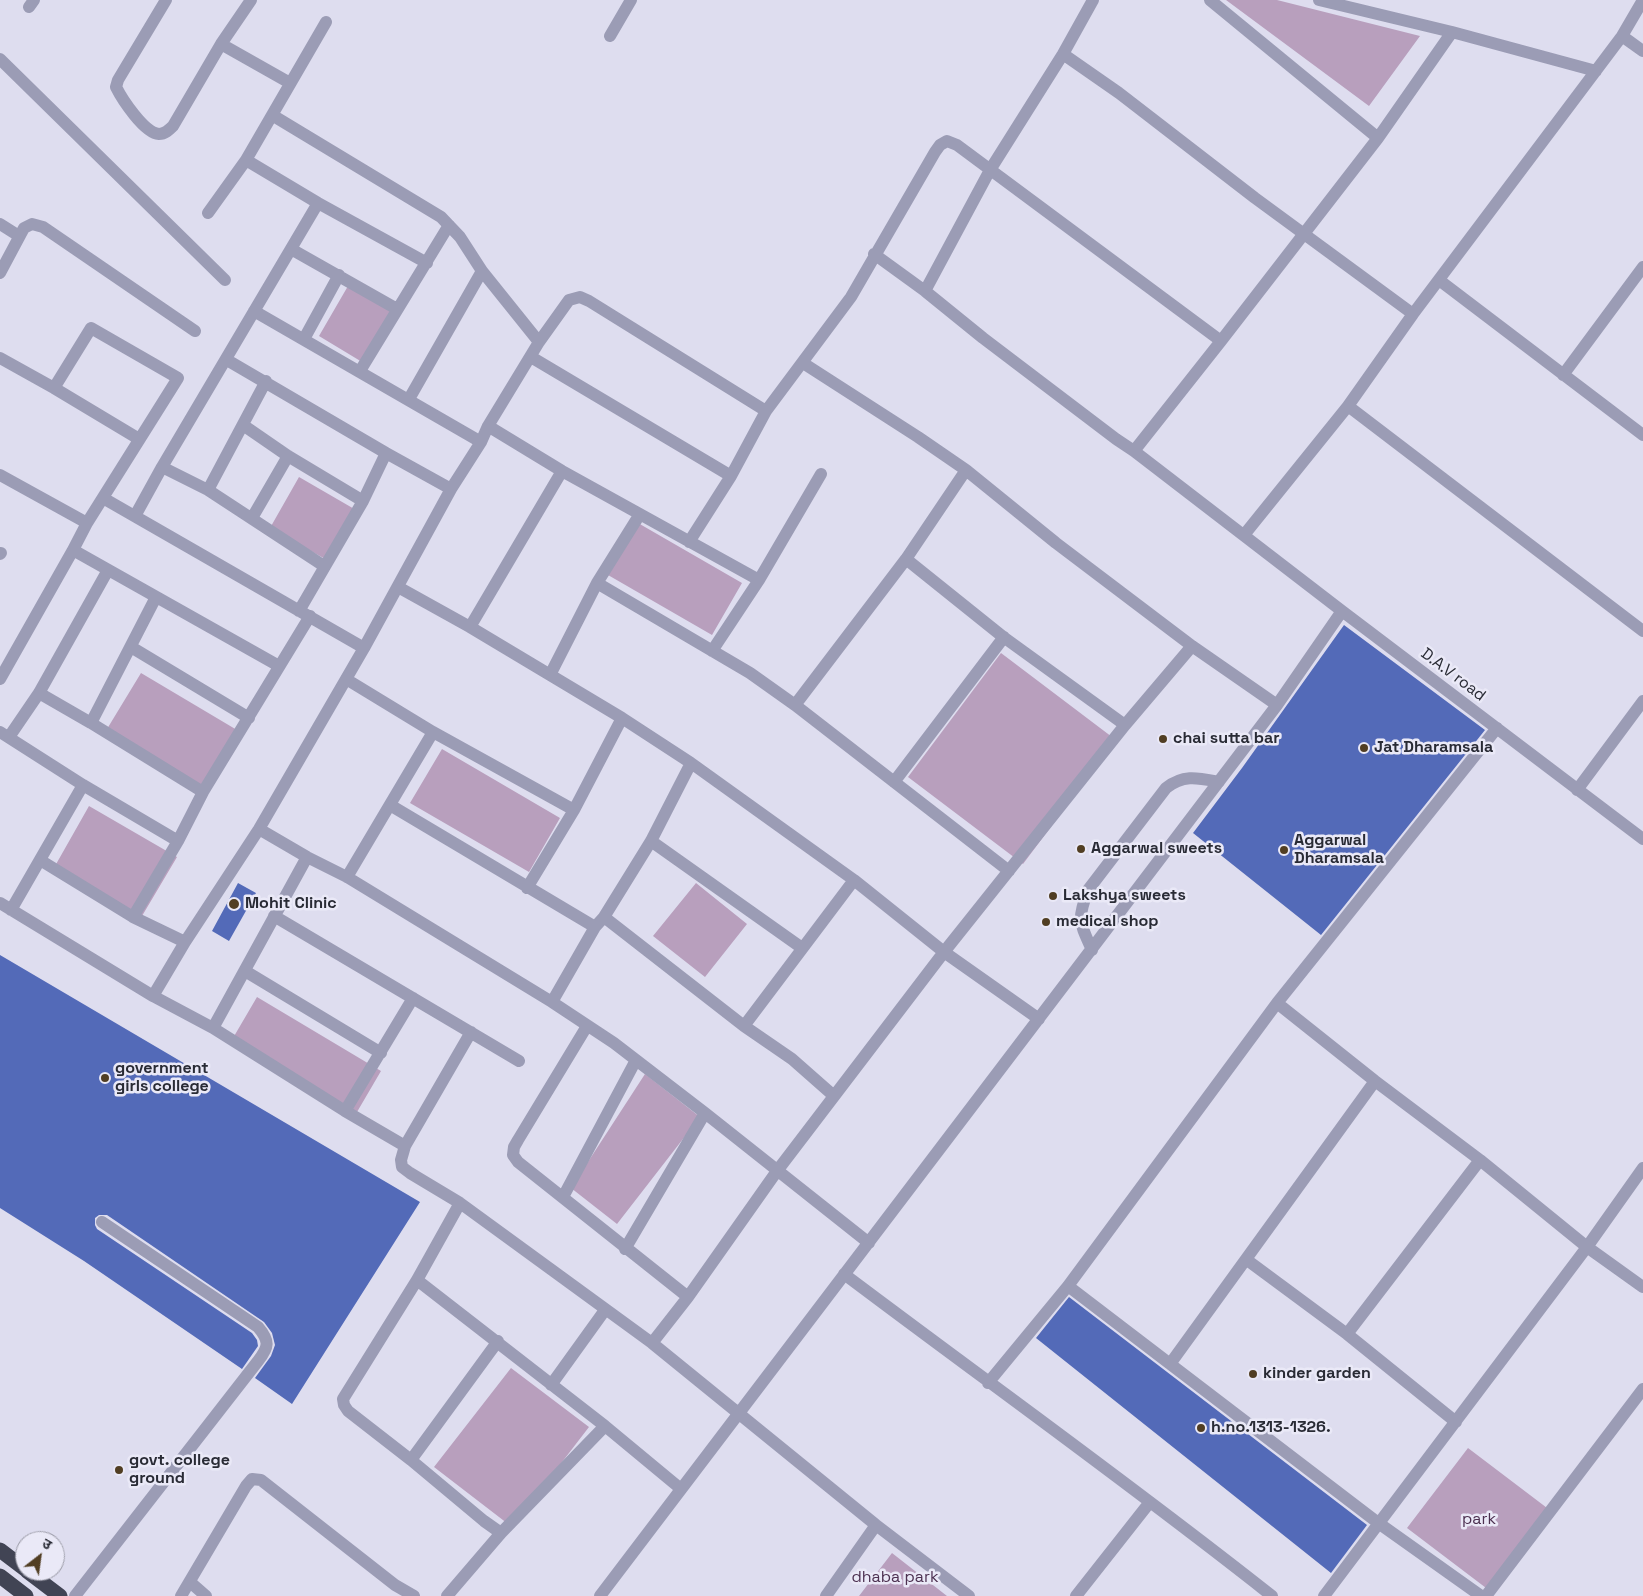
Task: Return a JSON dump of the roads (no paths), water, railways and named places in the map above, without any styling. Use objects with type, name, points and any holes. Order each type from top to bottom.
[{"type":"highway","points":[[0,1550],[15,1562]]},
{"type":"highway","points":[[0,1576],[26,1596]]},
{"type":"highway","points":[[40,1581],[60,1596]]},
{"type":"street","points":[[166,0],[121,75],[116,87],[143,126],[159,134],[168,131],[173,126],[251,0]]},
{"type":"street","points":[[610,36],[631,0]]},
{"type":"street","points":[[925,291],[990,170],[1063,54],[1093,0]]},
{"type":"street","points":[[1210,0],[1378,138]]},
{"type":"street","points":[[1319,0],[1452,32],[1596,71]]},
{"type":"street","points":[[1244,536],[1348,406],[1413,314],[1622,36],[1643,0]]},
{"type":"street","points":[[208,213],[246,160],[326,22]]},
{"type":"street","points":[[1134,451],[1378,138],[1452,32]]},
{"type":"street","points":[[1622,36],[1643,51]]},
{"type":"street","points":[[222,44],[290,83]]},
{"type":"street","points":[[1063,54],[1413,314]]},
{"type":"street","points":[[0,59],[225,280]]},
{"type":"street","points":[[272,115],[441,217],[460,237],[482,271],[539,342]]},
{"type":"street","points":[[689,542],[731,476],[766,411],[851,297],[874,254],[940,145],[947,141],[957,145],[1221,341]]},
{"type":"street","points":[[246,160],[318,203],[427,262]]},
{"type":"street","points":[[135,516],[318,203]]},
{"type":"street","points":[[0,224],[19,236]]},
{"type":"street","points":[[0,273],[24,228],[32,224],[43,227],[195,331]]},
{"type":"street","points":[[360,370],[396,308],[450,225]]},
{"type":"street","points":[[290,248],[396,308]]},
{"type":"street","name":"D.A.V road","points":[[874,254],[1643,839]]},
{"type":"street","points":[[1563,375],[1643,267]]},
{"type":"street","points":[[409,398],[482,271]]},
{"type":"street","points":[[304,339],[339,275]]},
{"type":"street","points":[[1439,280],[1643,435]]},
{"type":"street","points":[[153,996],[258,829],[364,648],[451,489],[481,442],[488,426],[539,342],[569,300],[580,298],[589,301],[766,411]]},
{"type":"street","points":[[254,311],[409,398],[481,442]]},
{"type":"street","points":[[0,679],[73,550],[86,523],[178,378],[91,328],[54,388]]},
{"type":"street","points":[[531,357],[731,476]]},
{"type":"street","points":[[0,358],[139,439]]},
{"type":"street","points":[[227,360],[451,489]]},
{"type":"street","points":[[803,363],[966,470],[1056,543],[1192,646],[1277,706]]},
{"type":"street","points":[[208,490],[266,381]]},
{"type":"street","points":[[1348,406],[1643,631]]},
{"type":"street","points":[[243,425],[288,456],[363,501]]},
{"type":"street","points":[[488,426],[562,472],[759,580]]},
{"type":"street","points":[[133,917],[178,841],[203,792],[279,666],[324,566],[363,501],[386,453]]},
{"type":"street","points":[[252,518],[288,456]]},
{"type":"street","points":[[162,467],[208,490],[324,566]]},
{"type":"street","points":[[795,705],[906,559],[966,470]]},
{"type":"street","points":[[470,627],[562,472]]},
{"type":"street","points":[[712,651],[759,580],[821,474]]},
{"type":"street","points":[[0,475],[86,523]]},
{"type":"street","points":[[103,498],[364,648]]},
{"type":"street","points":[[550,675],[598,584],[640,514]]},
{"type":"street","points":[[73,550],[279,666]]},
{"type":"street","points":[[906,559],[1004,637],[1125,725]]},
{"type":"street","points":[[108,570],[39,692],[4,735],[178,841]]},
{"type":"street","points":[[598,584],[750,673],[795,705],[1009,871]]},
{"type":"street","points":[[398,587],[470,627],[622,718],[691,763],[854,880],[944,952],[1039,1019]]},
{"type":"street","points":[[91,723],[156,597]]},
{"type":"street","points":[[600,1596],[844,1274],[870,1244],[1277,706],[1342,611]]},
{"type":"street","points":[[894,782],[1004,637]]},
{"type":"street","points":[[652,1343],[688,1298],[777,1171],[944,952],[1125,725],[1192,646]]},
{"type":"street","points":[[131,647],[249,718]]},
{"type":"street","points":[[346,679],[433,732],[574,810]]},
{"type":"street","points":[[39,692],[203,792]]},
{"type":"street","points":[[1578,790],[1643,700]]},
{"type":"street","points":[[527,888],[574,810],[622,718]]},
{"type":"street","points":[[988,1383],[1068,1286],[1278,1004],[1497,728]]},
{"type":"street","points":[[347,877],[433,732]]},
{"type":"street","points":[[552,1002],[595,927],[604,917],[651,841],[691,763]]},
{"type":"street","points":[[1092,950],[1080,924],[1081,910],[1088,890],[1154,803],[1175,780],[1198,778],[1219,782]]},
{"type":"street","points":[[11,910],[84,785]]},
{"type":"street","points":[[390,806],[595,927]]},
{"type":"street","points":[[258,829],[347,877],[552,1002],[614,1043],[705,1112],[870,1244]]},
{"type":"street","points":[[651,841],[802,948]]},
{"type":"street","points":[[213,1028],[307,857]]},
{"type":"street","points":[[40,860],[133,917],[186,942]]},
{"type":"street","points":[[744,1026],[854,880]]},
{"type":"street","points":[[0,903],[153,996],[213,1028],[345,1111],[405,1146]]},
{"type":"street","points":[[274,916],[520,1061]]},
{"type":"street","points":[[604,917],[744,1026],[792,1059],[834,1096]]},
{"type":"street","points":[[245,971],[381,1053]]},
{"type":"street","points":[[345,1111],[413,998]]},
{"type":"street","points":[[1278,1004],[1375,1081],[1480,1160],[1587,1247],[1643,1287]]},
{"type":"street","points":[[587,1026],[518,1140],[514,1147],[513,1155],[518,1162],[688,1298]]},
{"type":"street","points":[[471,1032],[405,1146],[401,1160],[402,1167],[410,1174],[460,1203],[652,1343],[876,1525],[969,1596]]},
{"type":"street","points":[[563,1197],[636,1060]]},
{"type":"street","points":[[1170,1364],[1375,1081]]},
{"type":"street","points":[[625,1249],[705,1112]]},
{"type":"street","points":[[1347,1334],[1480,1160]]},
{"type":"street","points":[[1324,1596],[1587,1247],[1643,1168]]},
{"type":"street","points":[[460,1203],[417,1280],[343,1399],[348,1411],[501,1533]]},
{"type":"street","points":[[75,1596],[265,1352],[267,1342],[264,1334],[258,1327],[102,1222]]},
{"type":"street","points":[[1247,1260],[1347,1334],[1456,1422]]},
{"type":"street","points":[[844,1274],[988,1383],[1061,1434],[1271,1596]]},
{"type":"street","points":[[417,1280],[498,1341],[681,1489]]},
{"type":"street","points":[[1068,1286],[1379,1524],[1481,1596]]},
{"type":"street","points":[[551,1385],[605,1310]]},
{"type":"street","points":[[411,1460],[498,1341]]},
{"type":"street","points":[[1486,1596],[1643,1389]]},
{"type":"street","points":[[447,1596],[501,1533],[605,1426]]},
{"type":"street","points":[[181,1596],[252,1479],[261,1480],[395,1585],[414,1596]]},
{"type":"street","points":[[1076,1596],[1150,1502]]},
{"type":"street","points":[[826,1596],[876,1525]]},
{"type":"street","points":[[190,1582],[206,1596]]},
{"type":"place","name":"chai sutta bar","points":[[1163,739]]},
{"type":"place","name":"Jat Dharamsala","points":[[1364,748]]},
{"type":"place","name":"Aggarwal sweets","points":[[1081,849]]},
{"type":"place","name":"Aggarwal Dharamsala","points":[[1284,850]]},
{"type":"place","name":"Lakshya sweets","points":[[1053,896]]},
{"type":"place","name":"Mohit Clinic","points":[[234,904]]},
{"type":"place","name":"medical shop","points":[[1046,922]]},
{"type":"place","name":"government girls college","points":[[105,1078]]},
{"type":"place","name":"kinder garden","points":[[1253,1374]]},
{"type":"place","name":"h.no.1313-1326.","points":[[1201,1428]]},
{"type":"place","name":"govt. college ground","points":[[119,1470]]},
{"type":"park label","name":"park","points":[[1479,1520]]},
{"type":"park label","name":"dhaba park","points":[[895,1578]]}]
